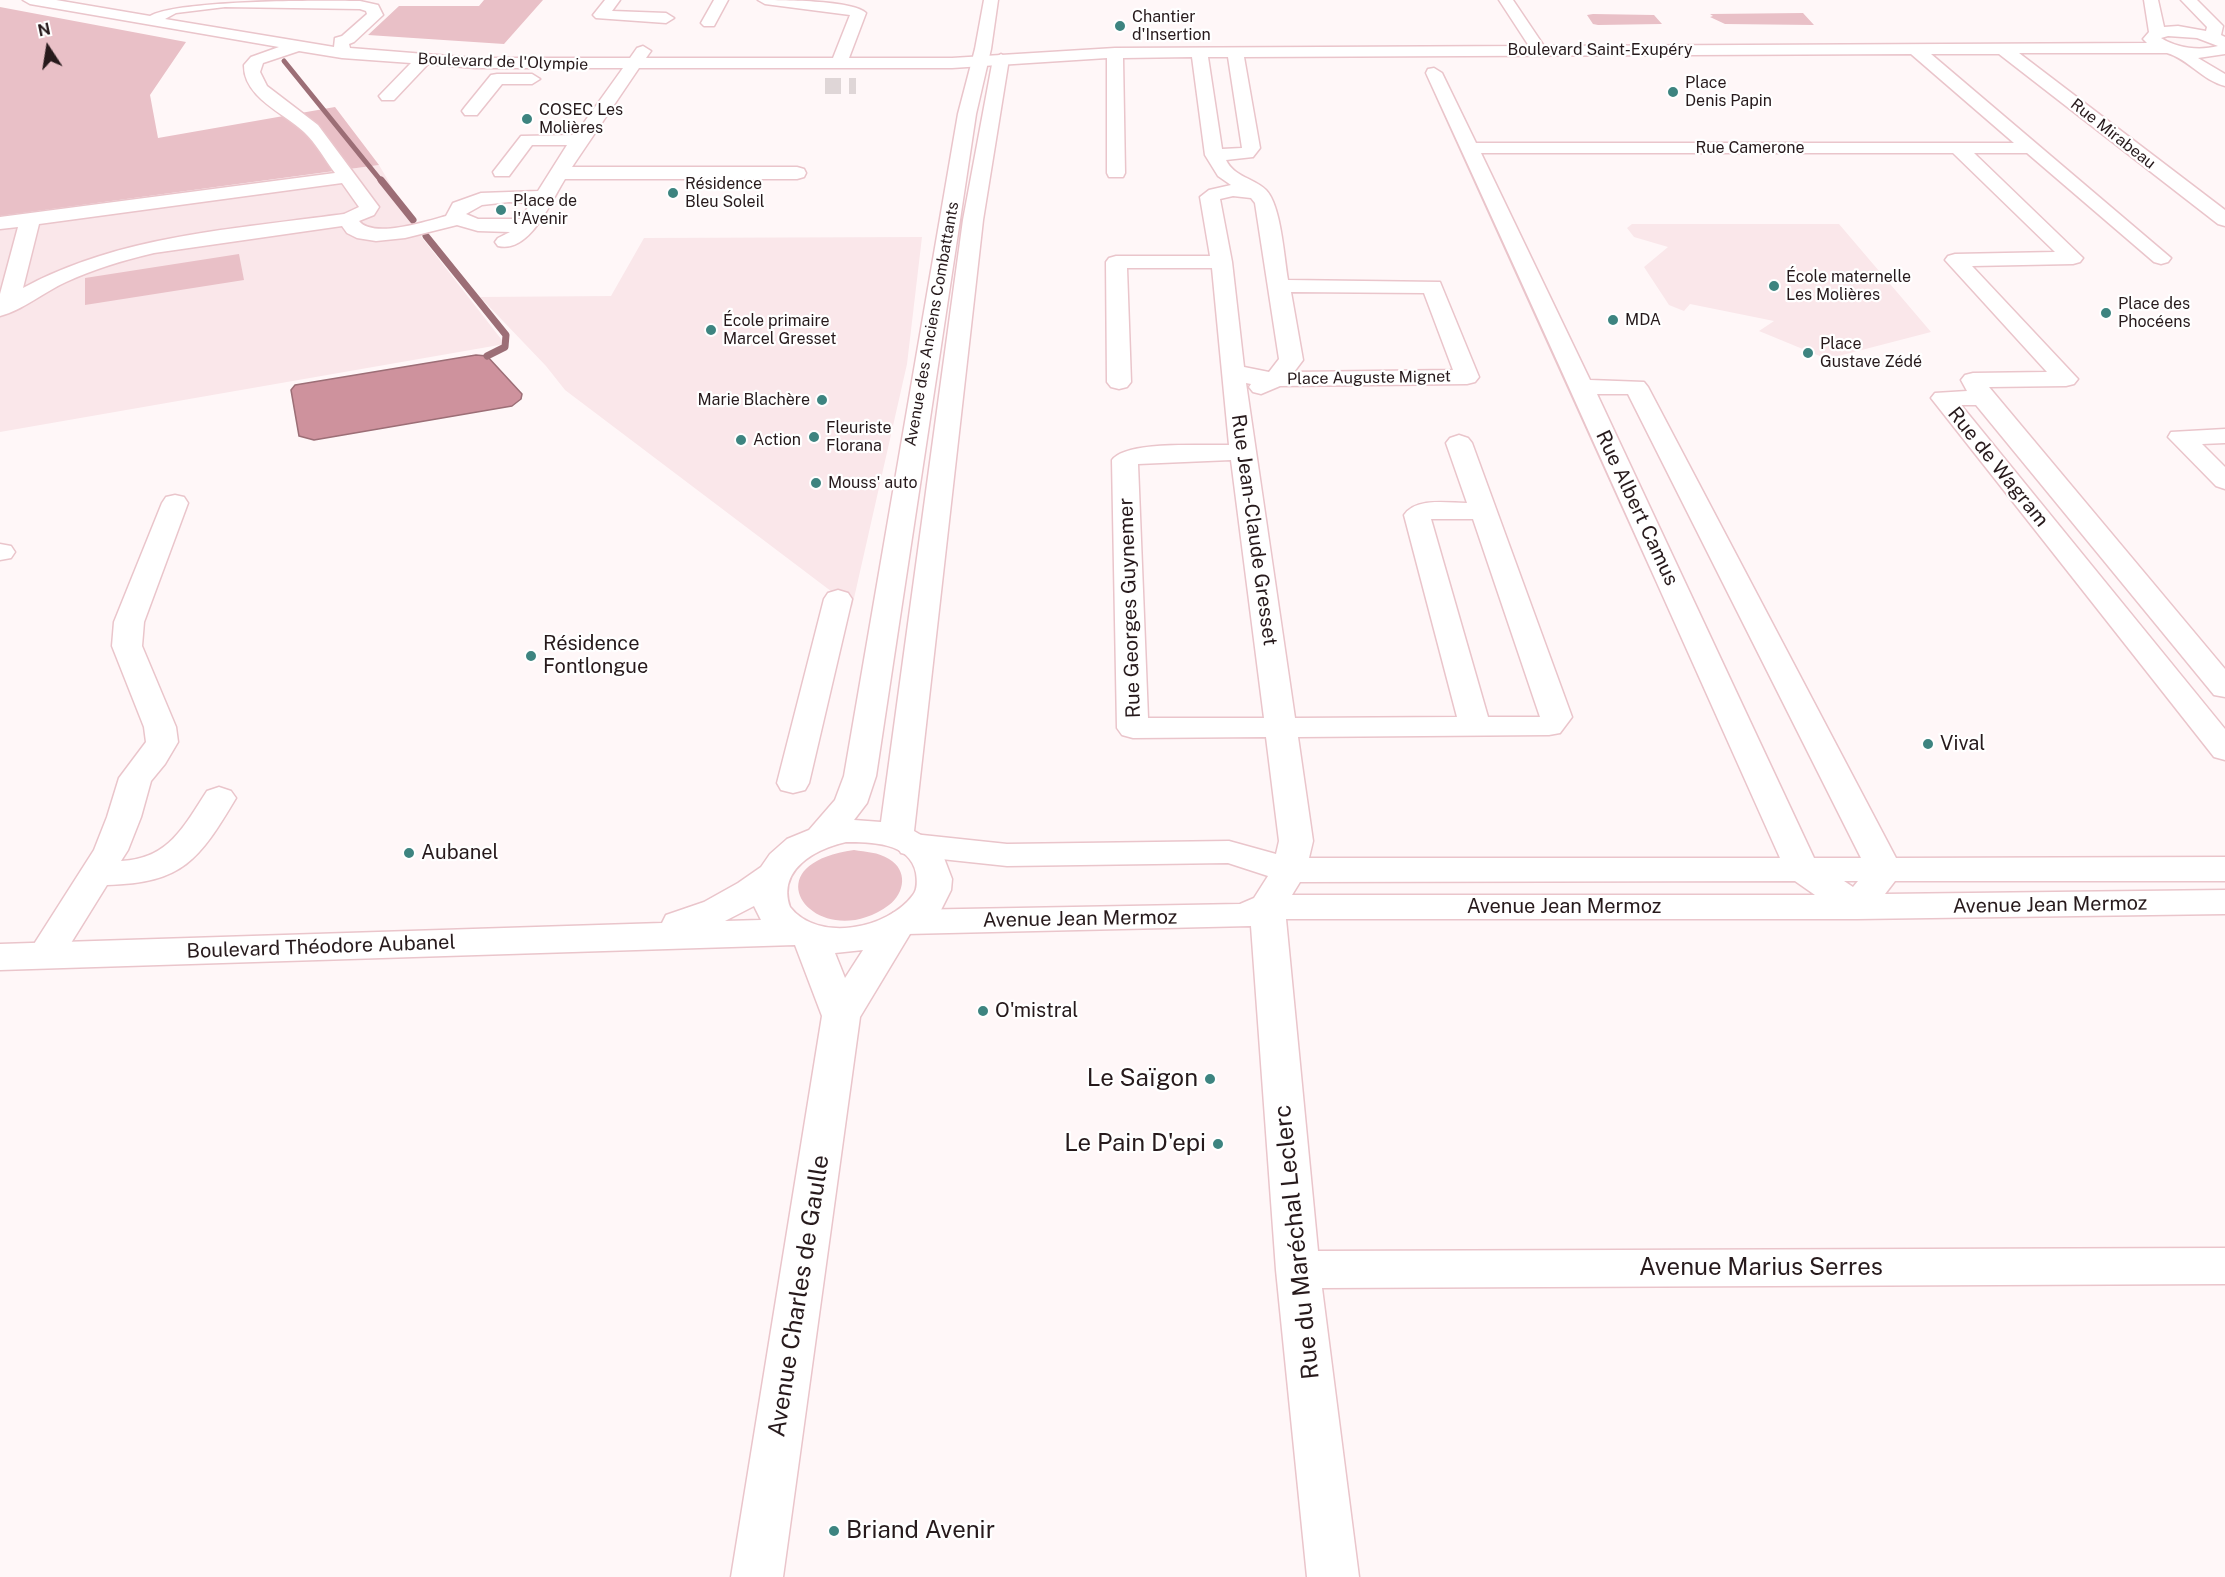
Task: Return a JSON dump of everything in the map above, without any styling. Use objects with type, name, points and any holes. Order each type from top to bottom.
[{"type":"street","name":"Boulevard de l'Olympie","points":[[30,0],[294,46],[342,40],[423,60],[516,64],[631,73],[841,57],[994,52]]},
{"type":"street","points":[[613,0],[602,15],[666,18]]},
{"type":"street","points":[[710,23],[721,0]]},
{"type":"street","points":[[765,0],[856,11],[858,13],[841,57]]},
{"type":"street","points":[[991,0],[994,52]]},
{"type":"street","points":[[1506,0],[1539,50]]},
{"type":"street","points":[[2151,0],[2154,42],[2187,53],[2225,81]]},
{"type":"street","points":[[2188,0],[2215,26],[2222,46]]},
{"type":"street","points":[[150,20],[167,3],[360,5],[373,8],[375,15],[342,40]]},
{"type":"street","points":[[213,4],[308,20]]},
{"type":"street","points":[[2084,48],[2176,32],[2222,46]]},
{"type":"street","points":[[1529,34],[1552,34]]},
{"type":"street","points":[[3,306],[59,277],[119,255],[154,247],[348,219],[367,212],[369,207],[312,129],[260,89],[252,72],[252,65],[258,60],[294,46]]},
{"type":"street","points":[[2084,48],[2187,53],[2222,46]]},
{"type":"street","points":[[1916,48],[2161,258]]},
{"type":"street","name":"Rue Mirabeau","points":[[2002,48],[2225,220]]},
{"type":"street","name":"Boulevard Saint-Exupéry","points":[[994,52],[2084,48]]},
{"type":"street","name":"Avenue des Anciens Combattants","points":[[821,837],[850,803],[860,776],[920,393],[967,114],[994,52]]},
{"type":"street","name":"Avenue des Anciens Combattants","points":[[904,840],[994,52]]},
{"type":"street","points":[[1199,52],[1214,155],[1218,167],[1224,174],[1259,193],[1265,202],[1281,286],[1291,360],[1275,379],[1236,401]]},
{"type":"street","points":[[1214,155],[1247,153],[1251,148],[1235,52]]},
{"type":"street","points":[[1115,53],[1116,174]]},
{"type":"street","points":[[388,96],[423,60]]},
{"type":"street","points":[[471,111],[497,79],[631,73]]},
{"type":"street","points":[[505,242],[520,235],[580,140],[631,73]]},
{"type":"street","points":[[744,80],[820,79],[844,73],[858,74],[867,79],[919,78]]},
{"type":"street","name":"Rue Albert Camus","points":[[1434,73],[1582,387],[1802,869]]},
{"type":"street","points":[[502,172],[527,140],[580,140]]},
{"type":"street","name":"Rue Camerone","points":[[1468,147],[2033,148]]},
{"type":"street","points":[[1958,148],[2073,258],[1955,260],[2066,380],[1973,380],[1983,398]]},
{"type":"street","points":[[560,173],[797,173]]},
{"type":"street","points":[[0,223],[347,177]]},
{"type":"street","name":"Rue Jean-Claude Gresset","points":[[1259,193],[1233,190],[1216,192],[1210,197],[1222,262],[1236,401],[1296,841],[1289,870],[1267,907]]},
{"type":"street","points":[[457,219],[456,210],[473,201],[497,197],[544,197]]},
{"type":"street","points":[[348,219],[354,230],[377,234],[410,230],[457,219],[476,224],[527,225]]},
{"type":"street","points":[[3,306],[30,220]]},
{"type":"street","points":[[1119,382],[1116,262],[1222,262]]},
{"type":"street","name":"Place Auguste Mignet","points":[[1275,379],[1467,377],[1432,287],[1281,286]]},
{"type":"street","points":[[1233,371],[1259,379],[1275,379]]},
{"type":"street","points":[[1582,387],[1636,387],[1886,870],[1857,907],[1802,869]]},
{"type":"street","name":"Rue de Wagram","points":[[2225,688],[1983,398],[1943,398],[2225,750]]},
{"type":"street","points":[[2225,436],[2180,437],[2225,481]]},
{"type":"street","points":[[1281,727],[1549,726],[1556,717],[1459,443]]},
{"type":"street","name":"Rue Georges Guynemer","points":[[1243,452],[1137,455],[1125,460],[1133,728],[1281,727]]},
{"type":"street","points":[[45,956],[111,850],[124,817],[135,778],[154,757],[162,742],[160,727],[127,646],[129,622],[175,503]]},
{"type":"street","points":[[1475,727],[1417,515],[1425,511],[1484,511]]},
{"type":"street","points":[[793,783],[838,598]]},
{"type":"street","points":[[96,874],[150,870],[174,859],[192,841],[219,798]]},
{"type":"street","points":[[846,831],[872,831],[904,840],[927,858],[936,873],[933,891],[923,908],[900,926],[867,938],[838,941],[804,933],[779,918],[771,905],[768,891],[772,876],[783,860],[800,847],[821,837],[846,831]]},
{"type":"street","name":"Avenue Jean Mermoz","points":[[904,840],[1007,855],[1229,852],[1289,870],[2225,869]]},
{"type":"street","name":"Boulevard Théodore Aubanel","points":[[642,935],[710,915],[746,897],[772,876]]},
{"type":"street","name":"Avenue Jean Mermoz","points":[[900,926],[1244,916],[1267,907],[1857,907],[2225,902]]},
{"type":"street","name":"Rue du Maréchal Leclerc","points":[[1267,907],[1298,1270],[1334,1577]]},
{"type":"street","name":"Avenue Charles de Gaulle","points":[[756,1577],[841,1016],[900,926]]},
{"type":"street","name":"Boulevard Théodore Aubanel","points":[[0,957],[642,935],[804,933]]},
{"type":"street","name":"Avenue Charles de Gaulle","points":[[804,933],[841,1016]]},
{"type":"street","name":"Avenue Marius Serres","points":[[1298,1270],[2225,1266]]},
{"type":"shaded area","points":[[484,0],[543,0],[504,44],[368,35],[399,6],[479,6]]},
{"type":"shaded area","points":[[0,7],[186,42],[150,95],[158,138],[335,107],[379,165],[0,216]]},
{"type":"shaded area","points":[[1803,13],[1814,25],[1725,24],[1710,17],[1713,16],[1710,14]]},
{"type":"shaded area","points":[[1587,15],[1654,15],[1662,24],[1598,25],[1593,24]]},
{"type":"shaded area","points":[[379,165],[420,235],[505,344],[0,432],[0,216]]},
{"type":"shaded area","name":"École maternelle Les Molières","points":[[1632,224],[1839,224],[1931,332],[1827,359],[1759,331],[1774,321],[1690,304],[1684,311],[1669,305],[1644,267],[1668,247],[1634,237],[1627,228]]},
{"type":"shaded area","points":[[922,237],[907,364],[852,607],[565,390],[546,366],[480,297],[611,296],[644,238]]},
{"type":"shaded area","points":[[239,254],[244,280],[85,305],[85,278]]},
{"type":"shaded area","points":[[476,355],[487,356],[522,394],[521,399],[512,406],[314,440],[299,436],[291,390],[295,385]]},
{"type":"shaded area","points":[[854,850],[881,855],[895,864],[902,875],[898,894],[889,905],[863,918],[839,920],[818,914],[804,903],[798,888],[803,872],[821,859]]},
{"type":"waterway","points":[[284,61],[382,182]]},
{"type":"waterway","points":[[381,180],[413,220]]},
{"type":"waterway","points":[[426,236],[506,335],[505,347],[487,356]]},
{"type":"tunnel","points":[[825,86],[856,86]]},
{"type":"place","name":"Chantier d'Insertion","points":[[1120,26]]},
{"type":"place","name":"Place Denis Papin","points":[[1673,92]]},
{"type":"place","name":"COSEC Les Molières","points":[[527,119]]},
{"type":"place","name":"Résidence Bleu Soleil","points":[[673,193]]},
{"type":"place","name":"Place de l'Avenir","points":[[501,210]]},
{"type":"place","name":"École maternelle Les Molières","points":[[1774,286]]},
{"type":"place","name":"Place des Phocéens","points":[[2106,313]]},
{"type":"place","name":"MDA","points":[[1613,320]]},
{"type":"place","name":"École primaire Marcel Gresset","points":[[711,330]]},
{"type":"place","name":"Place Gustave Zédé","points":[[1808,353]]},
{"type":"place","name":"Marie Blachère","points":[[822,400]]},
{"type":"place","name":"Fleuriste Florana","points":[[814,437]]},
{"type":"place","name":"Action","points":[[741,440]]},
{"type":"place","name":"Mouss' auto","points":[[816,483]]},
{"type":"place","name":"Résidence Fontlongue","points":[[531,656]]},
{"type":"place","name":"Vival","points":[[1928,744]]},
{"type":"place","name":"Aubanel","points":[[409,853]]},
{"type":"place","name":"O'mistral","points":[[983,1011]]},
{"type":"place","name":"Le Saïgon","points":[[1210,1079]]},
{"type":"place","name":"Le Pain D'epi","points":[[1218,1144]]},
{"type":"place","name":"Briand Avenir","points":[[834,1531]]}]
